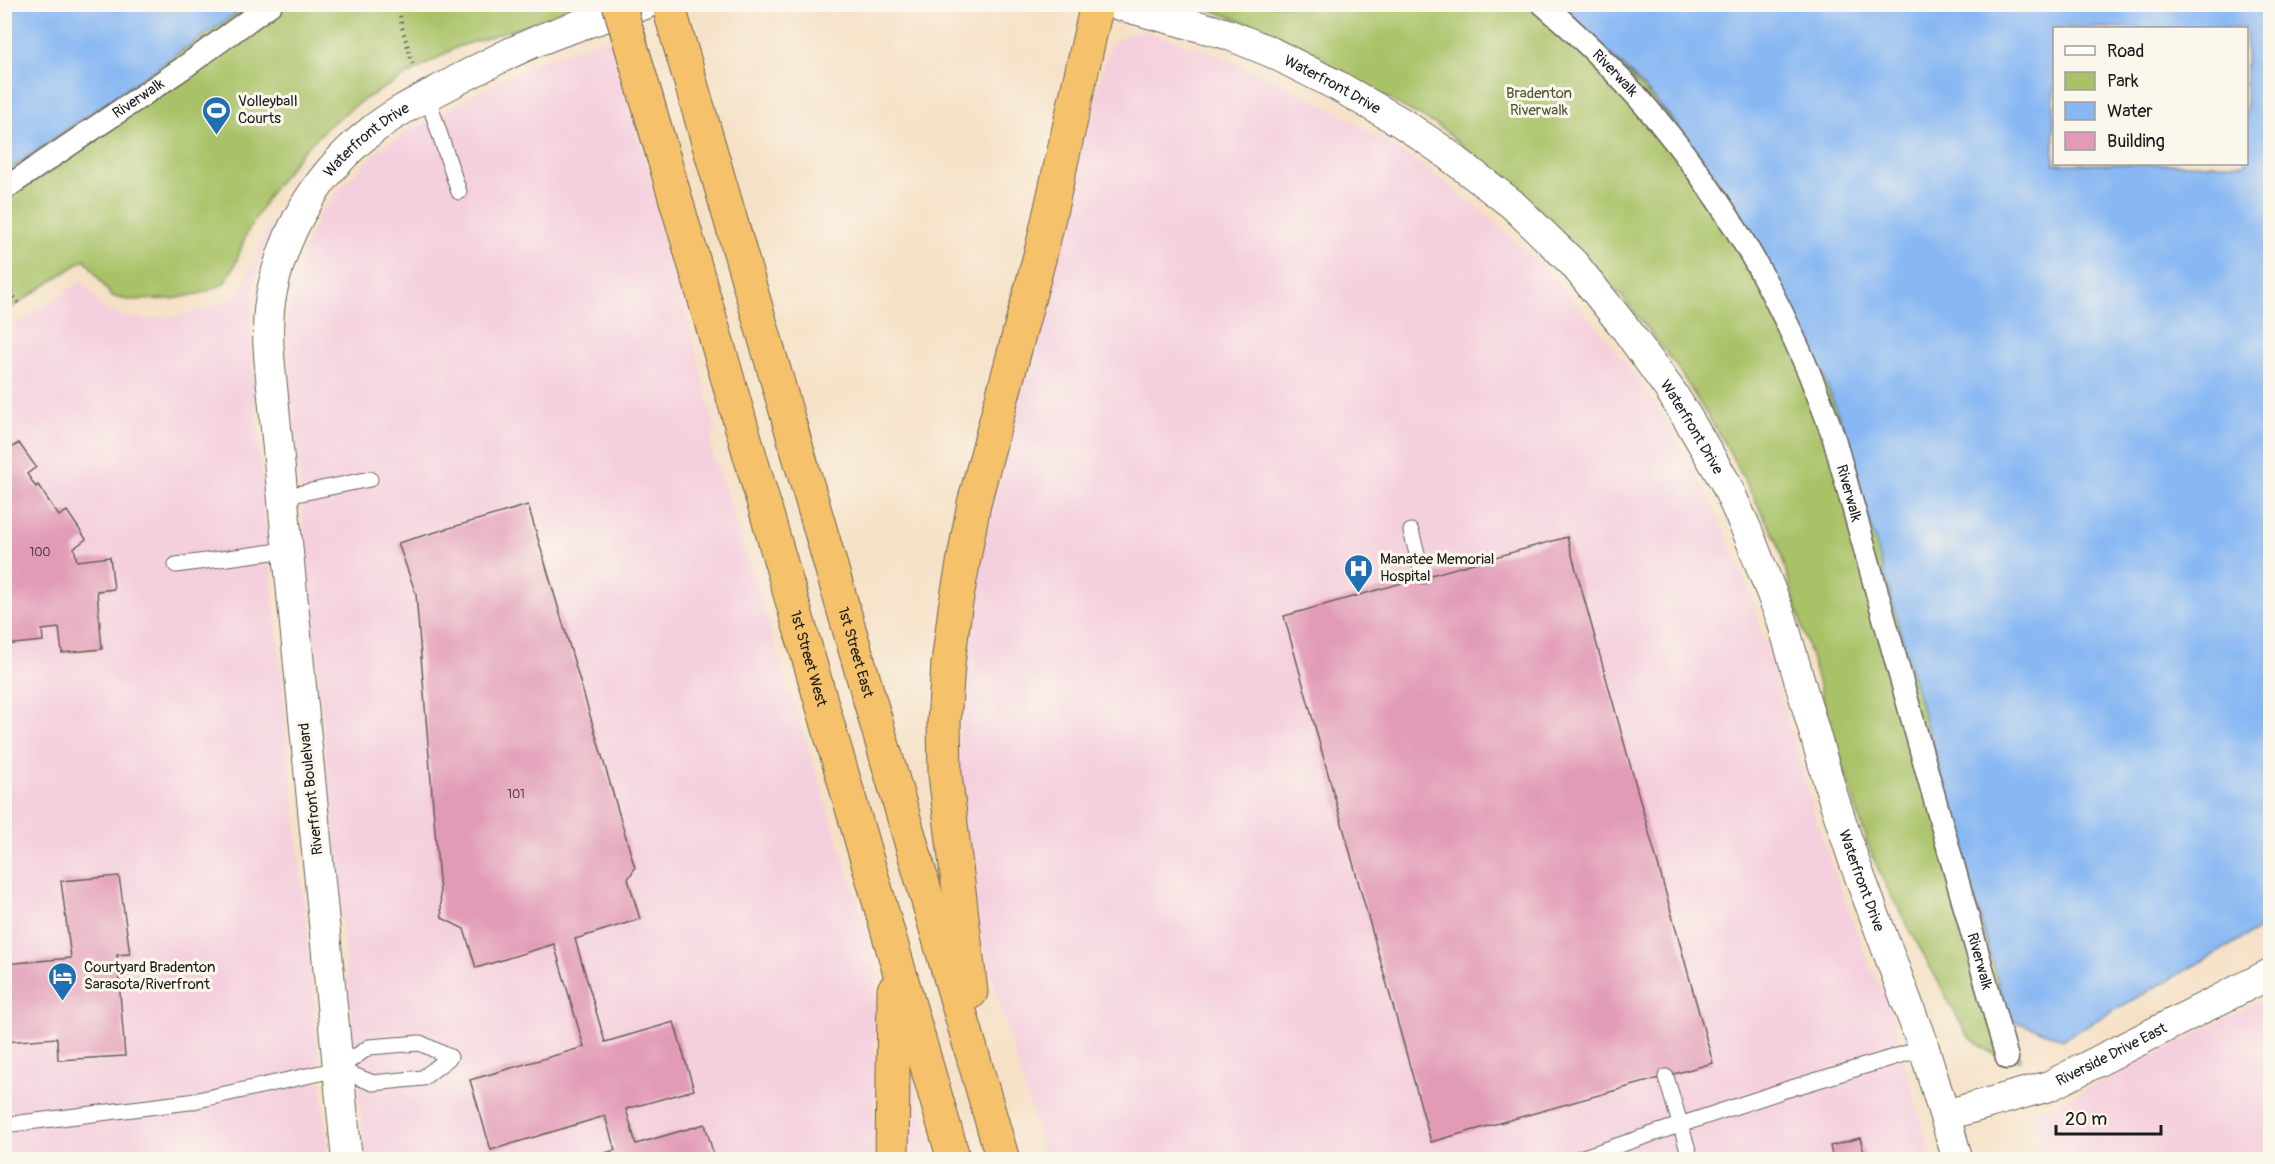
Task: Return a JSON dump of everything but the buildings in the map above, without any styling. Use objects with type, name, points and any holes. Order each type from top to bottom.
[{"type":"highway","name":"1st Street West","points":[[619,4],[954,1160]]},
{"type":"highway","name":"1st Street East","points":[[668,4],[1003,1160]]},
{"type":"highway","points":[[985,1098],[951,839],[945,774],[944,722],[948,664],[955,608],[974,503],[1042,248],[1097,4]]},
{"type":"highway","points":[[892,1160],[894,952]]},
{"type":"street","name":"Riverwalk","points":[[4,189],[173,75],[271,4]]},
{"type":"street","name":"Waterfront Drive","points":[[275,418],[268,332],[271,293],[291,232],[305,202],[349,150],[422,85],[486,65],[539,40],[645,4]]},
{"type":"street","name":"Waterfront Drive","points":[[1116,4],[1227,34],[1271,52],[1336,85],[1402,123],[1440,148],[1512,204],[1574,264],[1626,329],[1670,390],[1691,424],[1725,482],[1748,533],[1782,620],[1833,797],[1854,861],[1924,1048],[1958,1160]]},
{"type":"street","name":"Riverwalk","points":[[1544,4],[1616,73],[1689,159],[1757,263],[1801,352],[1833,435],[2007,1058]]},
{"type":"street","name":"Riverfront Boulelvard","points":[[275,418],[347,1160]]},
{"type":"street","name":"Riverside Drive East","points":[[1946,1115],[2049,1086],[2271,974]]},
{"type":"lane","points":[[422,85],[459,192]]},
{"type":"lane","points":[[282,497],[370,479]]},
{"type":"lane","points":[[1411,531],[1423,576]]},
{"type":"lane","points":[[176,565],[287,550]]},
{"type":"lane","points":[[4,1125],[189,1102],[338,1069],[369,1047],[420,1043],[450,1057],[423,1078],[373,1083],[338,1069]]},
{"type":"lane","points":[[1574,1160],[1785,1090],[1924,1048]]},
{"type":"lane","points":[[1666,1077],[1691,1160]]},
{"type":"path","points":[[398,4],[402,27],[422,85]]},
{"type":"path","points":[[4,282],[18,303]]},
{"type":"shaded area","name":"Manatee Memorial Hospital","points":[[1146,31],[1214,54],[1278,82],[1339,113],[1414,160],[1477,207],[1541,265],[1598,328],[1644,389],[1675,436],[1704,488],[1752,598],[1824,845],[1869,965],[1886,995],[1932,1159],[1045,1160],[979,930],[957,771],[969,589],[1053,247],[1105,62],[1116,40],[1130,33]]},
{"type":"shaded area","points":[[609,37],[675,265],[716,433],[710,444],[876,958],[873,1159],[365,1160],[293,417],[286,333],[289,298],[308,241],[320,214],[343,185],[382,147],[494,83],[547,59]]},
{"type":"shaded area","points":[[284,202],[263,252],[254,286],[250,332],[258,438],[329,1159],[5,1160],[5,332],[82,281],[103,309],[126,317],[146,319],[177,316],[206,310],[230,300],[238,294],[249,274],[260,243]]},
{"type":"shaded area","points":[[2270,996],[2270,1159],[2043,1159],[2033,1111],[2057,1104]]},
{"type":"shaded area","points":[[912,1078],[936,1159],[909,1159]]},
{"type":"green space","points":[[248,5],[591,5],[457,47],[363,100],[332,123],[301,153],[269,195],[246,235],[235,265],[224,284],[202,293],[173,299],[127,300],[111,296],[85,259],[5,312],[5,172]]},
{"type":"green space","name":"Bradenton Riverwalk","points":[[1202,5],[1559,5],[1631,76],[1698,153],[1737,208],[1777,277],[1813,348],[1833,397],[1864,494],[2020,1060],[1990,1052],[1966,1033],[1885,884],[1869,848],[1846,777],[1777,541],[1724,442],[1675,364],[1624,299],[1560,233],[1442,128],[1252,25]]},
{"type":"water","points":[[5,4],[248,4],[248,5],[5,172]]},
{"type":"water","points":[[1559,5],[2270,5],[2270,923],[2063,1039],[2008,1019],[1847,439],[1830,393],[1790,303],[1741,216],[1685,135],[1619,62]]},
{"type":"place","name":"Volleyball Courts","points":[[217,136]]},
{"type":"place","name":"Manatee Memorial Hospital","points":[[1359,594]]},
{"type":"place","name":"Courtyard Bradenton Sarasota/Riverfront","points":[[63,1002]]}]
